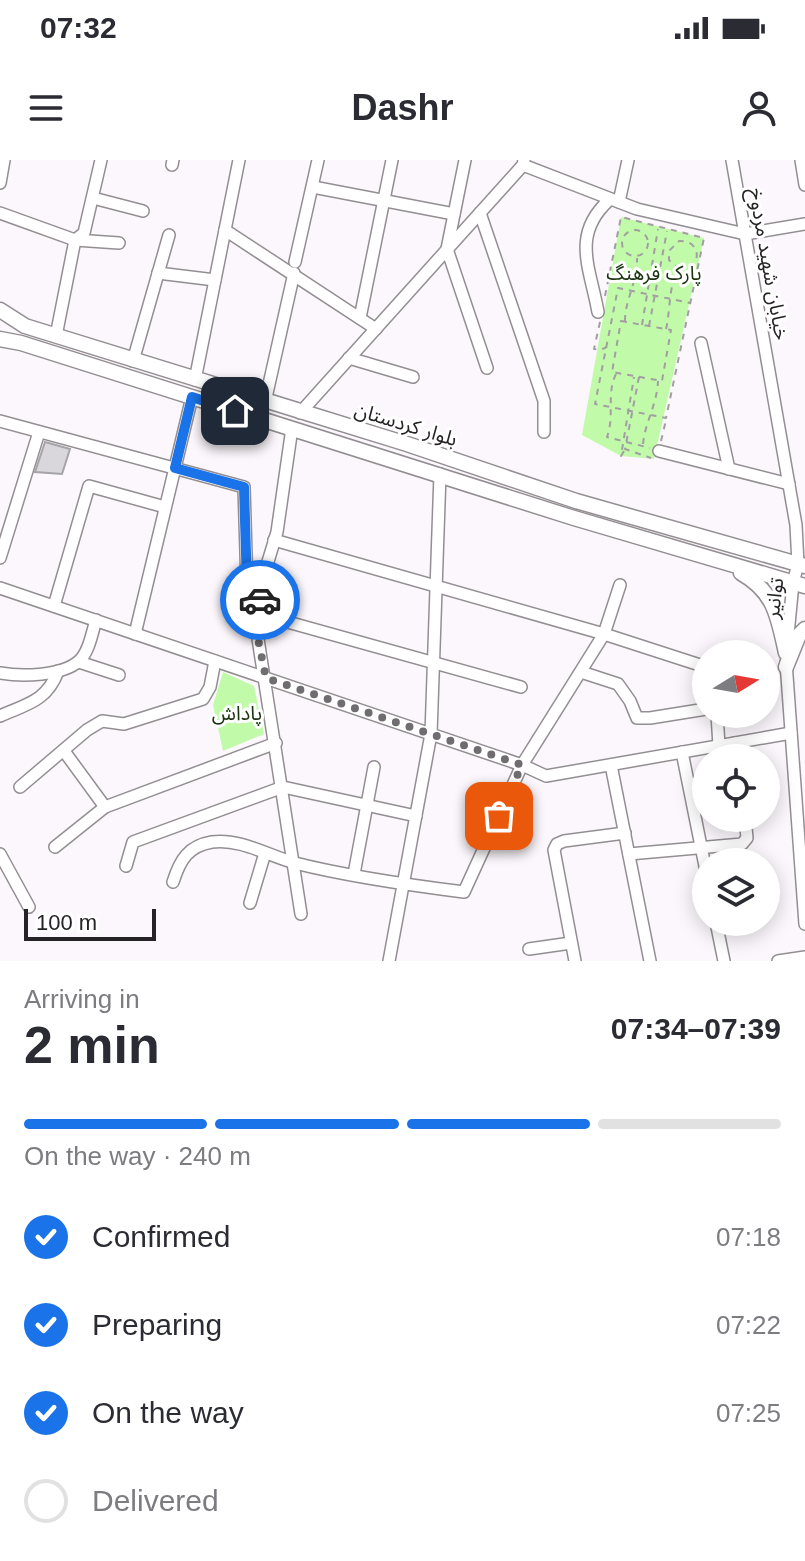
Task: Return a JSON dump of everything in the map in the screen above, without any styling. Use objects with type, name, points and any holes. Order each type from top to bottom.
[{"type":"main road","name":"بلوار کردستان","points":[[0,310],[25,326],[133,361],[407,444],[576,501],[801,565]]},
{"type":"main road","name":"بلوار کردستان","points":[[0,339],[799,584]]},
{"type":"main road","points":[[723,563],[766,592],[775,608],[786,660]]},
{"type":"main road","points":[[786,660],[805,629]]},
{"type":"street","points":[[56,336],[75,240],[84,233],[101,160]]},
{"type":"street","points":[[195,380],[239,160]]},
{"type":"street","points":[[265,402],[318,160]]},
{"type":"street","points":[[360,318],[392,160]]},
{"type":"street","points":[[465,160],[447,249],[487,368]]},
{"type":"street","points":[[601,311],[586,231],[593,215],[614,201],[628,160]]},
{"type":"street","name":"خیابان شهید مردوخ","points":[[732,160],[801,565]]},
{"type":"street","points":[[801,160],[805,185]]},
{"type":"street","points":[[300,413],[523,163],[637,209],[745,234],[805,224]]},
{"type":"street","points":[[313,187],[454,214]]},
{"type":"street","points":[[93,198],[143,211]]},
{"type":"street","points":[[0,213],[75,240],[119,243]]},
{"type":"street","points":[[480,213],[544,401],[544,432]]},
{"type":"street","points":[[225,230],[294,268],[376,329]]},
{"type":"street","points":[[133,361],[169,235]]},
{"type":"street","points":[[158,273],[215,280]]},
{"type":"street","points":[[701,343],[729,469]]},
{"type":"street","points":[[349,358],[413,377]]},
{"type":"street","points":[[135,634],[192,397]]},
{"type":"street","points":[[0,421],[244,487],[247,586],[260,588]]},
{"type":"street","points":[[292,428],[274,540],[260,588],[258,639],[301,914]]},
{"type":"street","points":[[0,558],[39,432]]},
{"type":"street","points":[[659,451],[789,484]]},
{"type":"street","points":[[389,961],[431,734],[440,474]]},
{"type":"street","points":[[54,606],[89,486],[165,507]]},
{"type":"street","points":[[274,540],[604,634],[692,662]]},
{"type":"street","name":"توانیر","points":[[801,565],[786,660],[805,924]]},
{"type":"street","points":[[173,882],[180,861],[190,850],[201,845],[230,842],[294,862],[403,884],[464,892],[522,765],[604,634],[620,585]]},
{"type":"street","points":[[0,588],[522,765],[546,776],[692,750]]},
{"type":"street","points":[[259,614],[521,687]]},
{"type":"street","points":[[0,673],[58,671],[79,662],[86,652],[96,620]]},
{"type":"street","points":[[20,787],[102,721],[124,724],[203,699],[210,687],[215,661]]},
{"type":"street","points":[[79,662],[119,675]]},
{"type":"street","points":[[0,716],[45,695],[53,687],[58,671]]},
{"type":"street","points":[[581,672],[618,684],[637,718],[692,711]]},
{"type":"street","points":[[730,744],[791,733]]},
{"type":"street","points":[[55,847],[105,807],[276,743]]},
{"type":"street","points":[[64,751],[105,807]]},
{"type":"street","points":[[682,752],[701,847]]},
{"type":"street","points":[[611,765],[650,961]]},
{"type":"street","points":[[354,874],[374,767]]},
{"type":"street","points":[[126,866],[133,842],[283,787],[416,816]]},
{"type":"street","points":[[629,854],[746,841],[746,832]]},
{"type":"street","points":[[575,961],[554,850],[557,844],[564,841],[625,833]]},
{"type":"street","points":[[250,903],[265,853]]},
{"type":"street","points":[[0,854],[3,868],[29,907]]},
{"type":"street","points":[[719,936],[724,961]]},
{"type":"street","points":[[529,949],[571,943]]},
{"type":"street","points":[[778,961],[805,957]]},
{"type":"path","points":[[607,347],[594,349],[621,217],[704,238],[659,451],[654,459],[625,449]]},
{"type":"path","points":[[642,325],[658,227]]},
{"type":"path","points":[[632,230],[640,230],[648,240],[648,249],[636,257],[627,254],[622,247],[623,238],[632,230]]},
{"type":"path","points":[[649,326],[667,230]]},
{"type":"path","points":[[666,329],[674,277],[680,270],[693,266],[697,257],[695,248],[683,241],[671,247],[668,255],[672,265],[680,270]]},
{"type":"path","points":[[625,322],[626,302],[637,268],[636,257]]},
{"type":"path","points":[[666,418],[595,404],[618,288],[690,303]]},
{"type":"path","points":[[621,321],[642,325],[671,330],[662,381],[612,372],[621,321]]},
{"type":"path","points":[[617,373],[610,390],[612,422],[607,437],[659,451]]},
{"type":"path","points":[[634,376],[628,410],[625,443],[625,449],[621,456],[625,443],[633,412],[639,377]]},
{"type":"path","points":[[643,446],[644,433],[656,405],[658,380]]},
{"type":"green space","name":"پارک فرهنگ","points":[[621,217],[704,238],[654,459],[621,456],[582,435]]},
{"type":"green space","name":"پاداش","points":[[223,672],[254,686],[264,734],[223,751],[213,705]]},
{"type":"building","points":[[45,442],[70,449],[62,474],[35,472]]},
{"type":"way so far","points":[[260,600],[258,639],[266,678],[522,765],[499,816]]},
{"type":"route","points":[[235,411],[192,397],[175,468],[244,487],[247,586],[260,588],[260,600]]}]
